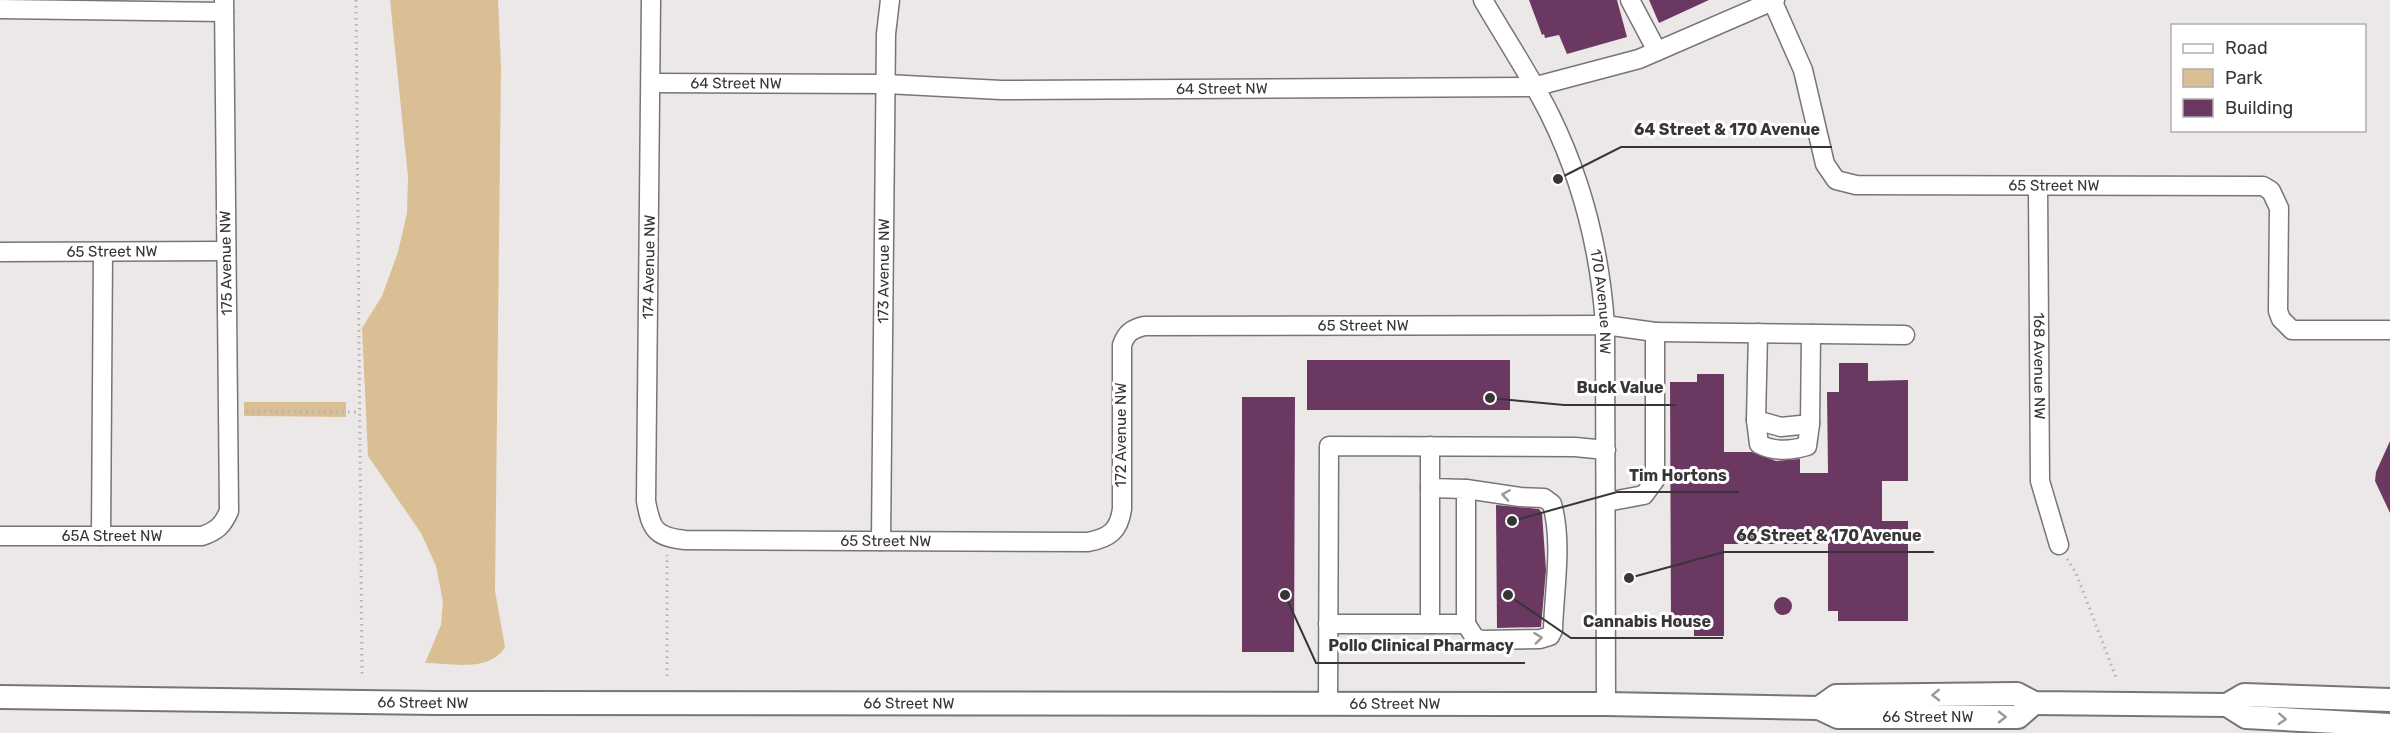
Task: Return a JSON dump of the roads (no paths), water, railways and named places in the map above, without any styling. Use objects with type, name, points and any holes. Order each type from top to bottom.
[{"type":"main road","name":"66 Street NW","points":[[0,697],[446,703],[1606,704],[1819,708],[1836,696],[2017,694],[2034,703],[2227,705],[2244,695],[2390,700]]},
{"type":"main road","name":"66 Street NW","points":[[2227,705],[2246,717],[2390,724]]},
{"type":"street","name":"174 Avenue NW","points":[[651,0],[646,501],[649,518],[663,536]]},
{"type":"street","name":"173 Avenue NW","points":[[881,541],[886,34],[890,0]]},
{"type":"street","name":"170 Avenue NW","points":[[1483,0],[1562,142],[1587,207],[1602,284],[1605,326],[1606,704]]},
{"type":"street","points":[[1630,0],[1657,51]]},
{"type":"street","name":"64 Street NW","points":[[651,83],[886,84],[1000,90],[1533,87],[1610,68],[1657,51],[1774,0]]},
{"type":"street","name":"65 Street NW","points":[[1774,0],[1803,70],[1825,164],[1836,180],[1856,185],[2254,185],[2271,191],[2279,208],[2278,311],[2286,326],[2292,330],[2390,330]]},
{"type":"street","points":[[0,9],[224,6]]},
{"type":"street","name":"175 Avenue NW","points":[[223,525],[229,511],[224,6]]},
{"type":"street","name":"168 Avenue NW","points":[[2038,186],[2040,481],[2059,545]]},
{"type":"street","name":"65 Street NW","points":[[0,252],[225,251]]},
{"type":"street","points":[[100,536],[103,252]]},
{"type":"street","name":"65 Street NW","points":[[1125,336],[1133,329],[1144,326],[1605,326],[1655,332],[1905,335]]},
{"type":"street","points":[[1606,502],[1644,495],[1655,480],[1655,332]]},
{"type":"street","points":[[1758,333],[1756,420],[1759,444],[1770,450],[1794,450],[1807,446],[1810,424],[1811,334]]},
{"type":"street","name":"172 Avenue NW","points":[[1113,533],[1120,523],[1122,509],[1121,356],[1125,336]]},
{"type":"street","points":[[1756,420],[1781,427],[1810,424]]},
{"type":"street","points":[[1328,704],[1329,446],[1575,447],[1606,450]]},
{"type":"street","points":[[1430,446],[1430,624]]},
{"type":"street","points":[[1430,489],[1466,489],[1544,498],[1552,504],[1556,515],[1556,571],[1553,630],[1550,636],[1540,639],[1482,640],[1475,638],[1466,624],[1466,489]]},
{"type":"street","name":"65A Street NW","points":[[0,536],[202,536],[223,525]]},
{"type":"street","name":"65 Street NW","points":[[663,536],[881,541],[1088,542],[1101,540],[1113,533]]},
{"type":"street","points":[[1328,624],[1466,624]]},
{"type":"place","name":"64 Street & 170 Avenue","points":[[1558,179]]},
{"type":"place","name":"Buck Value","points":[[1490,398]]},
{"type":"place","name":"Tim Hortons","points":[[1512,521]]},
{"type":"place","name":"66 Street & 170 Avenue","points":[[1629,578]]},
{"type":"place","name":"Pollo Clinical Pharmacy","points":[[1285,595]]},
{"type":"place","name":"Cannabis House","points":[[1508,595]]}]
